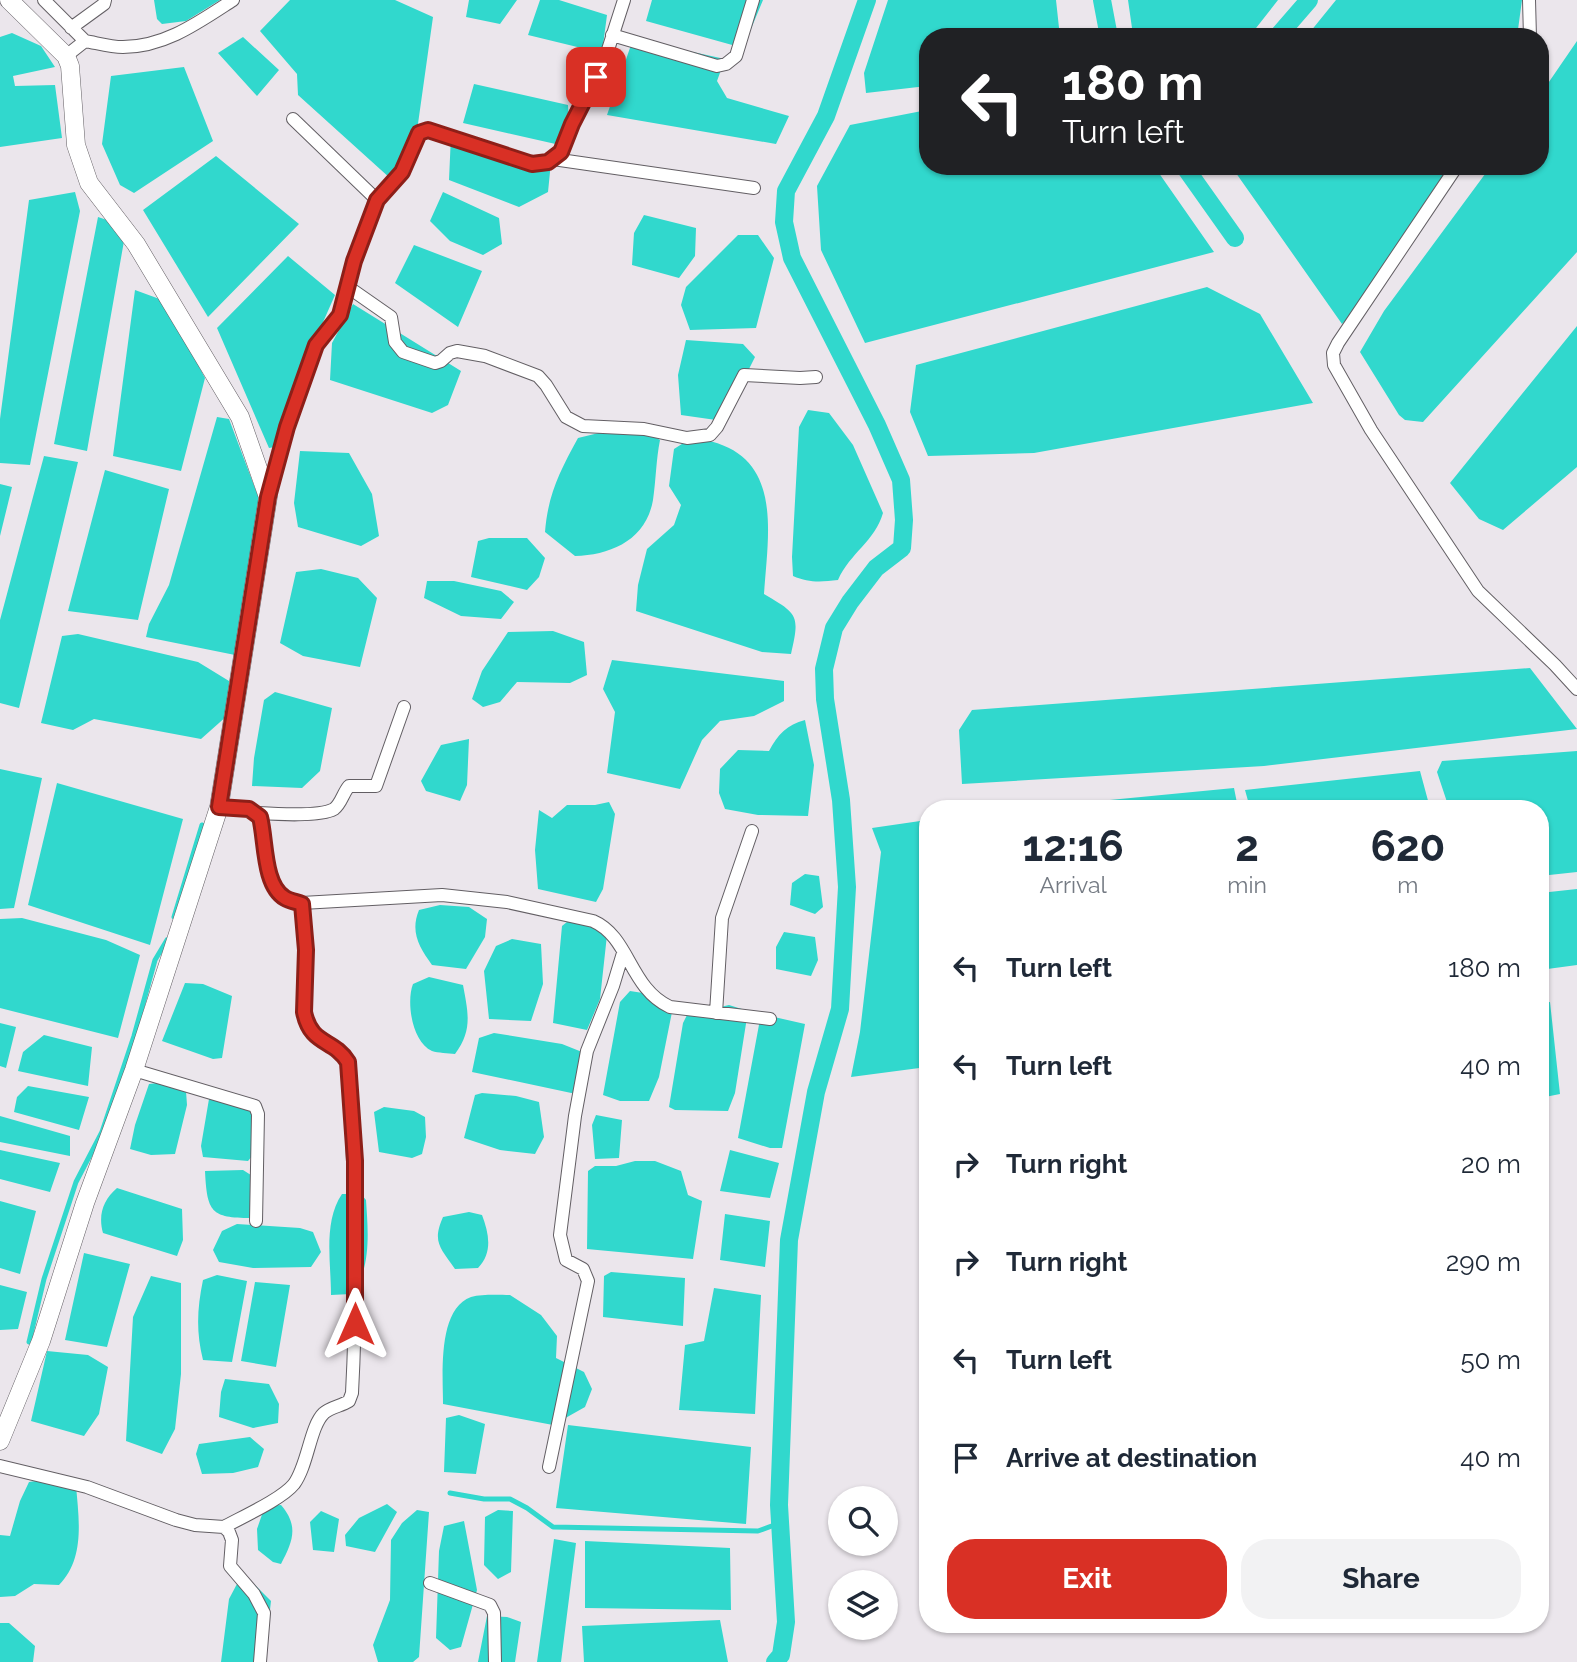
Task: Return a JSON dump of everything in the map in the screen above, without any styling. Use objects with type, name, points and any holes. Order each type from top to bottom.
[{"type":"street","points":[[9,0],[66,56],[70,66],[76,145],[89,183],[136,244],[240,417],[268,497]]},
{"type":"street","points":[[44,0],[85,41],[124,47],[166,39],[191,28],[233,0]]},
{"type":"street","points":[[71,28],[104,4],[105,0]]},
{"type":"street","points":[[0,1441],[41,1341],[94,1178],[134,1070],[219,807],[268,497],[287,427],[313,353],[320,339],[340,315],[354,261],[377,200],[402,172],[419,133],[425,130],[532,164],[553,159],[561,152],[604,59],[624,0]]},
{"type":"street","points":[[612,35],[717,66],[726,64],[736,56],[753,0]]},
{"type":"street","points":[[1529,0],[1530,28]]},
{"type":"street","points":[[66,56],[85,41]]},
{"type":"street","points":[[293,119],[377,200]]},
{"type":"street","points":[[553,159],[754,188]]},
{"type":"street","points":[[1451,175],[1338,343],[1333,353],[1334,365],[1371,430],[1478,591],[1555,664],[1577,689]]},
{"type":"street","points":[[348,287],[390,317],[395,342],[403,352],[435,363],[457,351],[485,356],[538,376],[566,417],[583,426],[644,429],[687,438],[703,438],[718,427],[744,375],[816,377]]},
{"type":"street","points":[[219,807],[249,809],[257,813],[301,814],[330,810],[339,804],[349,786],[376,786],[404,707]]},
{"type":"street","points":[[257,813],[271,877],[277,890],[285,898],[302,904],[442,895],[507,902],[593,921],[604,926],[613,936],[653,998],[670,1007],[770,1019]]},
{"type":"street","points":[[716,1013],[722,918],[752,831]]},
{"type":"street","points":[[0,1466],[87,1487],[195,1525],[224,1527],[293,1485],[303,1467],[319,1419],[332,1408],[349,1401],[352,1393],[355,1324],[355,1174],[348,1062],[343,1053],[316,1038],[306,1021],[306,950],[302,904]]},
{"type":"street","points":[[549,1467],[588,1281],[583,1269],[566,1259],[560,1235],[575,1116],[587,1051],[623,953]]},
{"type":"street","points":[[134,1070],[255,1106],[258,1114],[256,1221]]},
{"type":"street","points":[[224,1527],[232,1540],[230,1566],[254,1594],[264,1613],[260,1662]]},
{"type":"street","points":[[430,1583],[490,1605],[494,1613],[495,1662]]},
{"type":"water","points":[[154,0],[220,0],[186,21],[162,24],[157,19]]},
{"type":"water","points":[[290,0],[395,0],[433,17],[415,145],[391,179],[298,95],[297,74],[260,31]]},
{"type":"water","points":[[469,0],[517,0],[500,24],[466,17]]},
{"type":"water","points":[[540,0],[559,0],[607,15],[602,53],[528,35]]},
{"type":"water","points":[[652,0],[763,0],[743,48],[646,21]]},
{"type":"water","points":[[888,0],[1056,0],[1059,28],[919,28],[919,87],[866,93],[864,73]]},
{"type":"water","points":[[1128,0],[1278,0],[1256,28],[1132,28]]},
{"type":"water","points":[[1336,0],[1522,0],[1518,28],[1313,28]]},
{"type":"water","points":[[12,33],[41,46],[55,67],[13,76],[15,86],[55,85],[62,138],[0,147],[0,37]]},
{"type":"water","points":[[243,37],[279,70],[257,96],[218,53]]},
{"type":"water","points":[[633,39],[725,59],[717,81],[727,98],[789,116],[776,144],[607,115]]},
{"type":"water","points":[[1577,41],[1577,252],[1423,422],[1405,420],[1399,415],[1360,352],[1384,311],[1484,175],[1549,175],[1549,82]]},
{"type":"water","points":[[184,67],[213,141],[134,193],[120,185],[102,144],[111,76]]},
{"type":"water","points":[[474,84],[568,105],[569,120],[560,145],[463,123]]},
{"type":"water","points":[[919,112],[919,175],[1160,175],[1214,252],[865,343],[821,250],[817,186],[850,125]]},
{"type":"water","points":[[451,135],[551,162],[548,192],[519,207],[449,180]]},
{"type":"water","points":[[216,156],[299,224],[208,317],[143,210]]},
{"type":"water","points":[[1237,175],[1446,175],[1358,308],[1342,324]]},
{"type":"water","points":[[75,192],[80,211],[30,465],[0,463],[0,419],[29,200]]},
{"type":"water","points":[[443,192],[499,218],[502,244],[483,255],[450,241],[430,221]]},
{"type":"water","points":[[644,215],[696,228],[695,256],[679,278],[632,265],[634,233]]},
{"type":"water","points":[[98,217],[113,222],[124,241],[87,451],[54,444]]},
{"type":"water","points":[[738,235],[758,235],[774,258],[756,328],[690,330],[681,305],[686,287]]},
{"type":"water","points":[[414,245],[482,271],[458,327],[395,283]]},
{"type":"water","points":[[288,256],[335,295],[283,413],[275,447],[269,448],[217,328]]},
{"type":"water","points":[[1207,287],[1260,314],[1313,403],[1034,453],[928,456],[910,412],[916,365]]},
{"type":"water","points":[[135,290],[165,301],[205,378],[181,471],[113,456]]},
{"type":"water","points":[[353,304],[461,371],[448,405],[432,413],[330,380],[332,343]]},
{"type":"water","points":[[1577,326],[1577,467],[1503,530],[1479,519],[1450,483]]},
{"type":"water","points":[[686,340],[743,344],[755,357],[723,421],[681,415],[678,375]]},
{"type":"water","points":[[808,410],[829,413],[853,445],[883,513],[874,531],[838,580],[815,581],[793,576],[799,427]]},
{"type":"water","points":[[217,417],[229,419],[261,504],[240,656],[146,637],[149,624],[169,585]]},
{"type":"water","points":[[611,430],[643,431],[660,440],[649,514],[635,535],[625,543],[601,552],[575,556],[545,532],[552,494],[578,438]]},
{"type":"water","points":[[705,440],[730,449],[748,462],[759,480],[766,500],[768,523],[764,594],[784,606],[794,617],[795,631],[791,654],[762,652],[636,611],[638,585],[647,549],[674,525],[681,505],[669,486],[674,449],[685,442]]},
{"type":"water","points":[[300,451],[349,453],[372,494],[379,536],[361,546],[298,527],[294,503]]},
{"type":"water","points":[[44,456],[78,462],[19,708],[0,703],[0,620]]},
{"type":"water","points":[[105,470],[169,489],[138,620],[68,611]]},
{"type":"water","points":[[0,484],[12,487],[0,536]]},
{"type":"water","points":[[489,538],[527,538],[545,558],[539,577],[527,590],[471,577],[478,541]]},
{"type":"water","points":[[321,569],[358,578],[377,598],[360,667],[303,656],[280,643],[296,572]]},
{"type":"water","points":[[427,581],[454,581],[501,591],[514,602],[501,619],[461,616],[424,598]]},
{"type":"water","points":[[553,631],[584,642],[587,675],[570,683],[517,682],[500,702],[483,707],[472,699],[482,671],[508,632]]},
{"type":"water","points":[[78,634],[198,662],[229,681],[228,715],[201,739],[94,719],[73,730],[41,723],[62,636]]},
{"type":"water","points":[[612,660],[784,681],[784,701],[754,716],[720,721],[702,740],[680,789],[607,773],[615,712],[603,689]]},
{"type":"water","points":[[1530,668],[1577,729],[1264,766],[962,784],[959,730],[972,710]]},
{"type":"water","points":[[275,692],[332,708],[320,771],[302,788],[252,786],[264,700]]},
{"type":"water","points":[[805,720],[814,765],[808,816],[758,815],[725,809],[719,793],[720,769],[738,750],[769,751],[784,731]]},
{"type":"water","points":[[469,739],[467,785],[460,801],[426,791],[421,781],[441,745]]},
{"type":"water","points":[[1577,751],[1577,872],[1549,875],[1549,800],[1446,800],[1437,772],[1442,761]]},
{"type":"water","points":[[0,769],[42,778],[14,908],[0,909]]},
{"type":"water","points":[[1420,771],[1428,800],[1248,800],[1245,790]]},
{"type":"water","points":[[57,783],[183,819],[150,945],[28,905]]},
{"type":"water","points":[[1234,788],[1236,800],[1110,800]]},
{"type":"water","points":[[609,802],[615,814],[603,889],[596,902],[538,889],[535,850],[539,810],[552,818],[567,805]]},
{"type":"water","points":[[919,821],[919,1068],[851,1077],[860,1032],[881,852],[872,828]]},
{"type":"water","points":[[805,874],[819,876],[823,907],[815,914],[790,905],[792,883]]},
{"type":"water","points":[[1577,889],[1577,965],[1549,969],[1549,892]]},
{"type":"water","points":[[440,905],[469,907],[487,919],[485,937],[466,969],[432,965],[420,945],[415,925],[419,910]]},
{"type":"water","points":[[22,918],[106,940],[140,955],[118,1038],[0,1008],[0,919]]},
{"type":"water","points":[[572,918],[593,925],[607,935],[600,999],[587,1030],[553,1023],[562,926]]},
{"type":"water","points":[[784,932],[815,937],[818,960],[811,976],[776,969],[776,947]]},
{"type":"water","points":[[512,939],[541,944],[543,984],[531,1021],[489,1019],[484,971],[496,946]]},
{"type":"water","points":[[429,977],[463,985],[468,1021],[465,1037],[455,1054],[432,1051],[415,1031],[410,1001],[413,984]]},
{"type":"water","points":[[185,983],[203,984],[232,996],[222,1058],[213,1059],[162,1041]]},
{"type":"water","points":[[630,991],[656,995],[673,1007],[659,1077],[649,1101],[620,1101],[603,1095],[620,1002]]},
{"type":"water","points":[[1549,1002],[1560,1094],[1549,1096]]},
{"type":"water","points":[[729,1005],[748,1011],[735,1093],[728,1111],[675,1110],[669,1107],[683,1023],[690,1009],[712,1009]]},
{"type":"water","points":[[761,1014],[805,1024],[782,1148],[770,1148],[738,1138]]},
{"type":"water","points":[[0,1023],[16,1027],[6,1068],[0,1066]]},
{"type":"water","points":[[494,1033],[562,1044],[582,1052],[576,1094],[472,1072],[479,1038]]},
{"type":"water","points":[[44,1035],[92,1047],[88,1086],[18,1071],[23,1052]]},
{"type":"water","points":[[166,1082],[186,1091],[187,1105],[175,1154],[151,1155],[130,1149],[149,1084]]},
{"type":"water","points":[[28,1086],[89,1097],[79,1130],[14,1112],[17,1097]]},
{"type":"water","points":[[482,1093],[516,1096],[539,1102],[544,1137],[535,1154],[500,1150],[464,1138],[475,1095]]},
{"type":"water","points":[[217,1096],[262,1110],[257,1150],[248,1161],[203,1157],[201,1146],[209,1099]]},
{"type":"water","points":[[384,1107],[414,1111],[425,1117],[426,1137],[422,1154],[412,1158],[379,1152],[374,1112]]},
{"type":"water","points":[[596,1115],[622,1120],[619,1158],[595,1159],[592,1125]]},
{"type":"water","points":[[0,1116],[70,1136],[70,1156],[0,1142]]},
{"type":"water","points":[[0,1150],[60,1163],[50,1192],[0,1179]]},
{"type":"water","points":[[730,1150],[779,1163],[770,1198],[720,1191]]},
{"type":"water","points":[[635,1161],[655,1161],[681,1171],[688,1195],[702,1201],[693,1259],[587,1249],[588,1171],[595,1166],[616,1166]]},
{"type":"water","points":[[243,1170],[259,1180],[251,1218],[219,1214],[207,1196],[205,1171]]},
{"type":"water","points":[[117,1188],[182,1209],[183,1240],[177,1256],[103,1233],[103,1208]]},
{"type":"water","points":[[342,1194],[361,1194],[366,1200],[366,1262],[351,1294],[331,1295],[330,1230],[336,1205]]},
{"type":"water","points":[[0,1201],[36,1211],[20,1274],[0,1268]]},
{"type":"water","points":[[469,1212],[482,1215],[488,1236],[488,1249],[478,1268],[455,1269],[439,1244],[438,1233],[443,1217]]},
{"type":"water","points":[[725,1214],[770,1221],[765,1267],[720,1260]]},
{"type":"water","points":[[237,1224],[300,1228],[313,1232],[321,1252],[311,1267],[253,1268],[219,1262],[213,1250],[222,1231]]},
{"type":"water","points":[[84,1253],[130,1264],[107,1347],[65,1340]]},
{"type":"water","points":[[611,1272],[685,1278],[683,1326],[603,1317],[604,1276]]},
{"type":"water","points":[[217,1275],[247,1281],[232,1362],[203,1360],[199,1340],[199,1301],[203,1280]]},
{"type":"water","points":[[151,1276],[181,1283],[181,1374],[175,1429],[162,1454],[126,1441],[133,1317]]},
{"type":"water","points":[[255,1282],[290,1285],[276,1367],[241,1361]]},
{"type":"water","points":[[0,1285],[27,1292],[18,1329],[0,1330]]},
{"type":"water","points":[[714,1288],[761,1295],[755,1414],[679,1410],[685,1345],[704,1341]]},
{"type":"water","points":[[510,1295],[541,1315],[557,1336],[556,1358],[584,1372],[592,1389],[585,1407],[553,1425],[443,1404],[444,1344],[452,1315],[460,1304],[471,1297]]},
{"type":"water","points":[[47,1351],[88,1355],[108,1367],[99,1414],[84,1436],[31,1421]]},
{"type":"water","points":[[225,1379],[269,1384],[279,1404],[278,1423],[253,1428],[219,1417]]},
{"type":"water","points":[[459,1415],[485,1424],[476,1474],[444,1472],[446,1418]]},
{"type":"water","points":[[568,1425],[751,1447],[746,1524],[556,1508]]},
{"type":"water","points":[[250,1437],[264,1449],[258,1467],[233,1473],[202,1474],[196,1454],[199,1444]]},
{"type":"water","points":[[49,1479],[76,1486],[78,1538],[73,1563],[59,1585],[34,1584],[15,1596],[0,1597],[0,1535],[10,1536],[20,1501],[29,1482]]},
{"type":"water","points":[[387,1504],[397,1512],[375,1552],[346,1546],[345,1535],[359,1518]]},
{"type":"water","points":[[281,1505],[290,1520],[292,1534],[281,1564],[273,1562],[258,1550],[257,1529],[265,1506]]},
{"type":"water","points":[[417,1510],[429,1512],[419,1657],[413,1662],[378,1662],[373,1645],[390,1600],[391,1540],[402,1523]]},
{"type":"water","points":[[498,1510],[513,1511],[511,1572],[498,1579],[484,1565],[485,1517]]},
{"type":"water","points":[[321,1511],[339,1519],[334,1552],[313,1550],[310,1522]]},
{"type":"water","points":[[464,1521],[477,1590],[461,1647],[450,1650],[436,1638],[439,1551],[444,1526]]},
{"type":"water","points":[[554,1539],[576,1543],[561,1662],[537,1662]]},
{"type":"water","points":[[585,1541],[730,1548],[731,1610],[585,1608]]},
{"type":"water","points":[[251,1581],[271,1601],[264,1662],[221,1662],[229,1599],[238,1582]]},
{"type":"water","points":[[487,1616],[507,1617],[521,1622],[515,1662],[478,1662]]},
{"type":"water","points":[[720,1620],[728,1662],[584,1662],[582,1626]]},
{"type":"water","points":[[0,1623],[9,1623],[35,1646],[33,1662],[0,1662]]},
{"type":"waterway","points":[[775,1662],[781,1655],[786,1622],[779,1505],[789,1240],[816,1092],[840,1009],[847,887],[841,800],[825,699],[824,669],[834,628],[850,602],[876,568],[902,548],[904,520],[901,480],[877,425],[792,258],[784,222],[786,191],[826,116],[867,0]]},
{"type":"waterway","points":[[1102,0],[1107,28]]},
{"type":"waterway","points":[[1285,28],[1309,0]]},
{"type":"waterway","points":[[1190,175],[1235,238]]},
{"type":"waterway","points":[[174,917],[202,825]]},
{"type":"waterway","points":[[29,1342],[44,1279],[76,1182],[102,1132],[134,1036],[155,960],[167,940]]},
{"type":"waterway","points":[[450,1493],[484,1499],[510,1499],[553,1527],[758,1531],[780,1523]]},
{"type":"route","points":[[355,1324],[355,1161],[348,1062],[343,1053],[316,1038],[306,1021],[306,950],[302,904],[285,898],[277,890],[266,858],[260,817],[249,809],[219,807],[268,497],[287,427],[316,345],[340,315],[354,261],[377,200],[402,172],[419,133],[428,130],[536,165],[548,162],[561,152],[596,77]]}]
